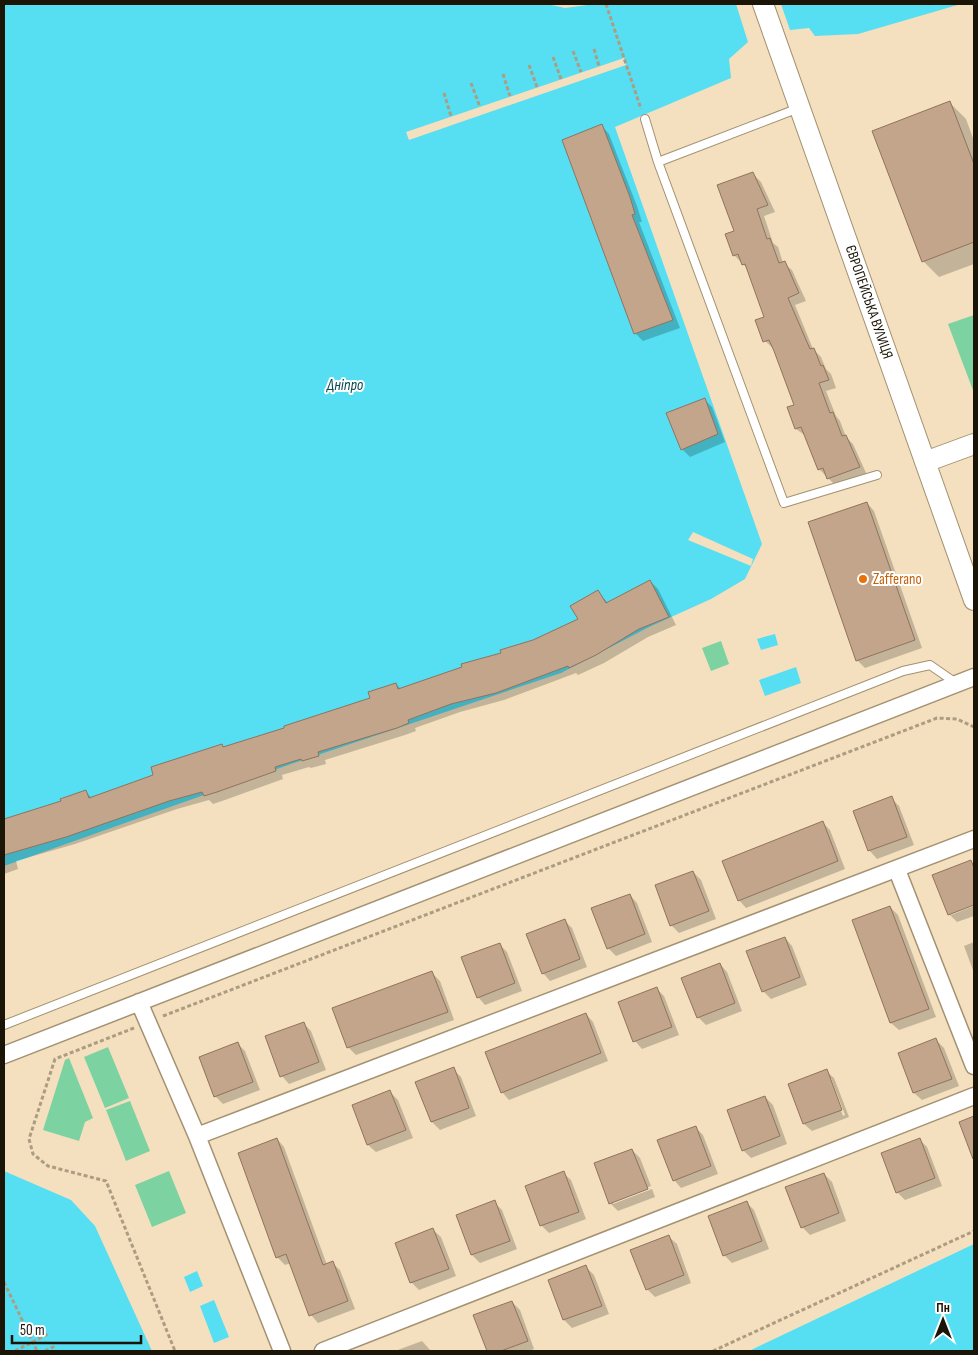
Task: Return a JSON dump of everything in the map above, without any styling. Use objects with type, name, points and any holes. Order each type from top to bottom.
[{"type":"street","name":"ЄВРОПЕЙСЬКА ВУЛИЦЯ","points":[[763,4],[925,462],[970,575],[974,600]]},
{"type":"street","points":[[925,462],[974,444]]},
{"type":"street","points":[[4,1056],[974,677]]},
{"type":"street","points":[[197,1136],[974,839]]},
{"type":"street","points":[[897,870],[974,1066]]},
{"type":"street","points":[[139,1002],[197,1136],[282,1351]]},
{"type":"street","points":[[323,1351],[974,1096]]},
{"type":"lane","points":[[658,162],[800,108]]},
{"type":"lane","points":[[645,119],[658,162],[784,503],[876,475]]},
{"type":"lane","points":[[4,1025],[903,671],[930,665],[958,684]]},
{"type":"path","points":[[606,4],[645,119]]},
{"type":"path","points":[[594,49],[599,66]]},
{"type":"path","points":[[573,51],[581,72]]},
{"type":"path","points":[[553,57],[561,79]]},
{"type":"path","points":[[529,65],[537,87]]},
{"type":"path","points":[[503,74],[510,96]]},
{"type":"path","points":[[471,83],[480,107]]},
{"type":"path","points":[[444,92],[451,116]]},
{"type":"path","points":[[175,1351],[106,1181],[48,1166],[33,1154],[29,1139],[55,1060],[148,1022],[937,718],[957,718],[974,727]]},
{"type":"path","points":[[713,1351],[974,1231]]},
{"type":"path","points":[[4,1282],[37,1351]]},
{"type":"path","points":[[15,1351],[48,1334]]},
{"type":"path","points":[[44,1351],[55,1346]]},
{"type":"green space","points":[[974,315],[974,393],[948,324]]},
{"type":"green space","points":[[721,641],[729,664],[711,671],[702,648]]},
{"type":"green space","points":[[108,1047],[129,1098],[105,1108],[84,1057]]},
{"type":"green space","points":[[69,1058],[93,1118],[85,1122],[79,1141],[43,1130],[65,1060]]},
{"type":"green space","points":[[130,1101],[150,1151],[126,1161],[106,1110]]},
{"type":"green space","points":[[169,1171],[186,1213],[152,1227],[135,1185]]},
{"type":"water","name":"Дніпро","points":[[4,4],[547,4],[565,8],[595,4],[736,4],[748,42],[729,59],[731,78],[615,127],[762,544],[745,579],[711,599],[649,627],[561,673],[291,764],[4,866]]},
{"type":"water","points":[[781,4],[961,4],[858,34],[815,36],[809,28],[790,30]]},
{"type":"water","points":[[775,634],[778,645],[761,650],[757,639]]},
{"type":"water","points":[[796,667],[801,683],[765,696],[759,680]]},
{"type":"water","points":[[4,1171],[71,1200],[95,1226],[152,1351],[4,1351]]},
{"type":"water","points":[[974,1244],[974,1351],[749,1351]]},
{"type":"water","points":[[197,1271],[203,1286],[190,1292],[184,1277]]},
{"type":"water","points":[[214,1300],[229,1337],[214,1343],[200,1306]]},
{"type":"pier","points":[[624,58],[626,65],[409,140],[406,132]]},
{"type":"pier","points":[[693,532],[753,559],[751,566],[688,540]]},
{"type":"building","points":[[950,101],[974,164],[974,242],[922,262],[872,131]]},
{"type":"building","points":[[602,124],[630,197],[635,214],[632,215],[673,320],[634,334],[562,140]]},
{"type":"building","points":[[753,172],[768,205],[757,209],[767,239],[770,238],[779,263],[785,261],[799,293],[788,298],[810,349],[814,348],[829,380],[819,383],[830,413],[833,412],[842,436],[846,435],[860,467],[827,479],[823,468],[818,470],[801,427],[795,429],[787,407],[794,405],[769,340],[763,342],[755,320],[764,317],[745,264],[742,265],[738,254],[733,256],[725,234],[734,231],[717,185]]},
{"type":"building","points":[[705,398],[718,434],[681,450],[666,413]]},
{"type":"building","points":[[867,502],[915,640],[856,661],[808,522]]},
{"type":"building","points":[[650,580],[669,617],[639,629],[596,655],[569,668],[568,666],[496,693],[451,704],[408,720],[409,723],[397,728],[318,752],[319,756],[275,767],[276,771],[217,792],[204,796],[202,792],[169,801],[66,837],[4,855],[4,819],[61,801],[60,799],[86,790],[89,798],[153,775],[151,767],[222,744],[223,747],[284,728],[284,726],[370,698],[368,692],[396,683],[398,689],[462,667],[461,664],[501,653],[500,650],[533,640],[578,619],[570,606],[598,590],[606,603]]},
{"type":"building","points":[[892,796],[907,837],[868,851],[853,811]]},
{"type":"building","points":[[823,821],[838,861],[738,901],[722,861]]},
{"type":"building","points":[[971,860],[974,868],[974,905],[948,915],[932,875]]},
{"type":"building","points":[[693,871],[709,911],[670,926],[655,885]]},
{"type":"building","points":[[630,894],[645,934],[607,949],[591,908]]},
{"type":"building","points":[[890,906],[929,1009],[890,1023],[852,920]]},
{"type":"building","points":[[565,919],[580,959],[542,974],[526,934]]},
{"type":"building","points":[[785,937],[800,977],[762,992],[746,951]]},
{"type":"building","points":[[500,943],[515,983],[477,998],[461,957]]},
{"type":"building","points":[[720,963],[735,1003],[697,1018],[681,978]]},
{"type":"building","points":[[432,971],[448,1012],[347,1048],[332,1008]]},
{"type":"building","points":[[657,987],[672,1027],[633,1042],[618,1002]]},
{"type":"building","points":[[586,1013],[601,1053],[501,1093],[485,1052]]},
{"type":"building","points":[[304,1022],[319,1062],[280,1077],[265,1036]]},
{"type":"building","points":[[936,1038],[952,1079],[913,1093],[898,1053]]},
{"type":"building","points":[[238,1042],[253,1082],[214,1097],[199,1057]]},
{"type":"building","points":[[454,1067],[469,1108],[431,1122],[415,1082]]},
{"type":"building","points":[[827,1069],[842,1110],[803,1124],[788,1084]]},
{"type":"building","points":[[390,1090],[406,1130],[367,1145],[352,1105]]},
{"type":"building","points":[[765,1096],[780,1136],[742,1151],[727,1110]]},
{"type":"building","points":[[974,1116],[974,1158],[973,1159],[959,1122]]},
{"type":"building","points":[[696,1126],[711,1166],[673,1181],[657,1140]]},
{"type":"building","points":[[277,1138],[323,1265],[333,1261],[348,1301],[309,1316],[286,1254],[276,1258],[238,1153]]},
{"type":"building","points":[[920,1138],[935,1178],[896,1193],[881,1153]]},
{"type":"building","points":[[632,1149],[648,1189],[609,1204],[594,1163]]},
{"type":"building","points":[[564,1171],[579,1212],[540,1226],[525,1186]]},
{"type":"building","points":[[824,1173],[839,1213],[801,1228],[785,1187]]},
{"type":"building","points":[[495,1200],[510,1241],[471,1255],[456,1215]]},
{"type":"building","points":[[747,1201],[762,1241],[723,1256],[708,1216]]},
{"type":"building","points":[[433,1228],[449,1269],[410,1283],[395,1243]]},
{"type":"building","points":[[669,1235],[684,1275],[646,1290],[630,1250]]},
{"type":"building","points":[[586,1265],[602,1306],[563,1320],[548,1280]]},
{"type":"building","points":[[512,1301],[528,1341],[501,1351],[487,1351],[473,1315]]},
{"type":"place","name":"Zafferano","points":[[863,579]]}]
